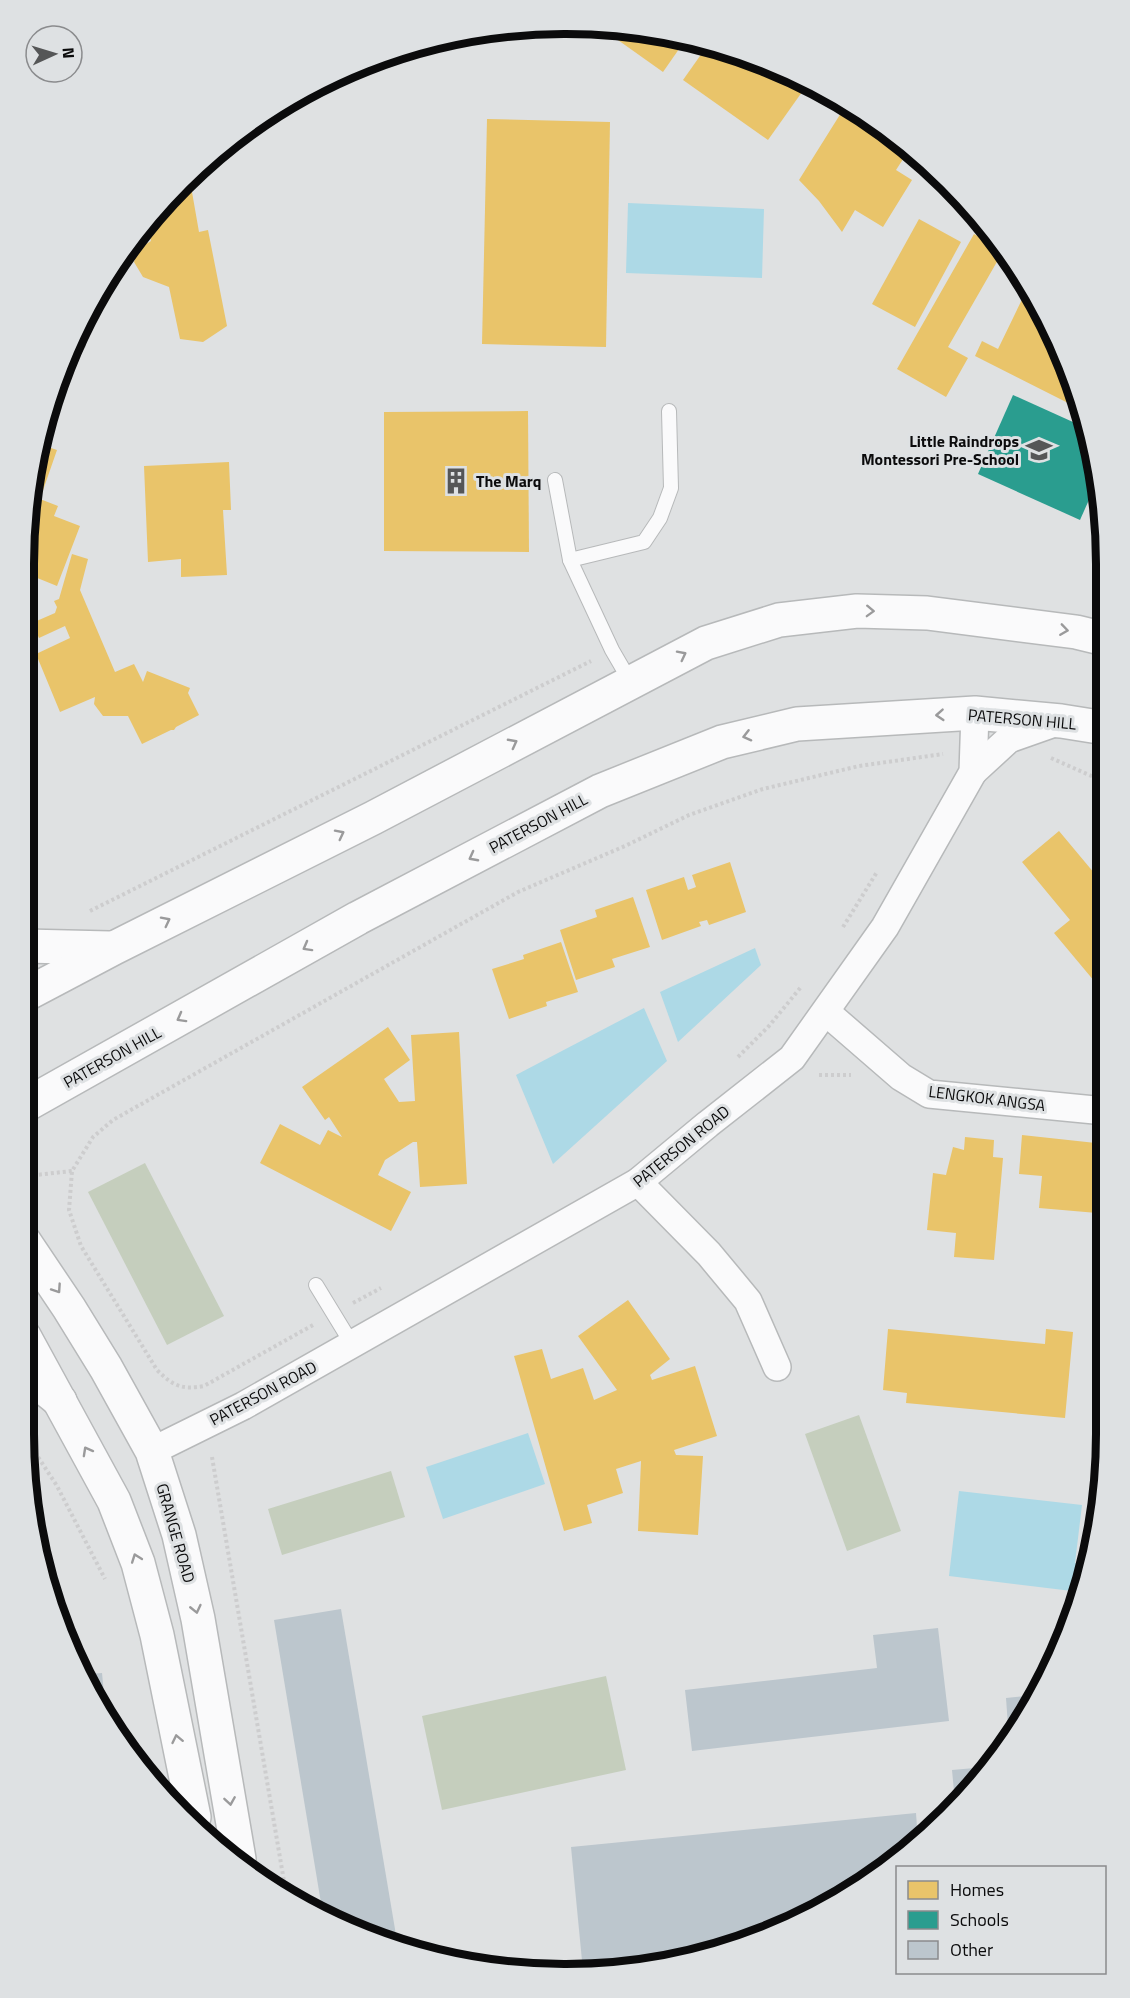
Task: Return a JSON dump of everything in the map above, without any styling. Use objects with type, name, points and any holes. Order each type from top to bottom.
[{"type":"main road","points":[[34,990],[373,818],[706,643],[779,620],[857,611],[927,613],[1076,632],[1096,637]]},
{"type":"main road","name":"PATERSON HILL","points":[[34,1100],[358,918],[600,791],[722,742],[797,724],[975,725],[1061,721],[1096,727]]},
{"type":"main road","points":[[34,946],[114,948]]},
{"type":"main road","name":"GRANGE ROAD","points":[[34,1256],[94,1348],[152,1451],[179,1535],[198,1619],[238,1850]]},
{"type":"main road","points":[[34,1354],[114,1501],[138,1563],[157,1635],[193,1811]]},
{"type":"main road","points":[[34,1380],[60,1401]]},
{"type":"street","points":[[973,771],[1009,739],[1061,721]]},
{"type":"street","name":"PATERSON ROAD","points":[[152,1451],[243,1406],[638,1182],[792,1058],[885,927],[973,771],[975,725]]},
{"type":"street","name":"LENGKOK ANGSA","points":[[826,1012],[901,1077],[929,1094],[1096,1110]]},
{"type":"street","points":[[638,1182],[709,1254],[748,1301],[777,1367]]},
{"type":"lane","points":[[570,561],[644,542],[660,518],[671,488],[669,411]]},
{"type":"lane","points":[[555,480],[570,561],[612,650],[630,681]]},
{"type":"lane","points":[[316,1285],[352,1344]]},
{"type":"path","points":[[85,913],[612,650]]},
{"type":"path","points":[[383,1288],[333,1313],[204,1386],[186,1389],[157,1370],[81,1246],[69,1210],[72,1171],[93,1137],[113,1120],[518,892],[625,846],[689,815],[763,789],[859,766],[959,753],[975,725]]},
{"type":"path","points":[[1009,739],[1096,778]]},
{"type":"path","points":[[838,936],[881,865]]},
{"type":"path","points":[[732,1063],[769,1026],[804,982]]},
{"type":"path","points":[[34,1175],[72,1171]]},
{"type":"path","points":[[35,1452],[57,1486],[106,1581]]},
{"type":"path","points":[[212,1456],[284,1883]]},
{"type":"green space","points":[[145,1163],[224,1316],[167,1345],[88,1192]]},
{"type":"green space","points":[[859,1415],[901,1531],[847,1551],[805,1434]]},
{"type":"green space","points":[[391,1471],[405,1517],[282,1555],[268,1509]]},
{"type":"green space","points":[[606,1676],[626,1770],[442,1810],[422,1716]]},
{"type":"water","points":[[628,203],[764,209],[762,278],[626,273]]},
{"type":"water","points":[[755,948],[761,965],[678,1042],[660,992]]},
{"type":"water","points":[[644,1008],[667,1061],[553,1164],[516,1075]]},
{"type":"water","points":[[528,1433],[545,1484],[443,1519],[426,1467]]},
{"type":"water","points":[[959,1491],[1082,1505],[1075,1563],[1078,1564],[1071,1591],[949,1576]]},
{"type":"building: Homes","points":[[614,37],[680,48],[663,72]]},
{"type":"building: Homes","points":[[702,53],[736,63],[803,91],[768,140],[683,80]]},
{"type":"building: Homes","points":[[841,113],[904,157],[896,170],[912,180],[883,227],[855,210],[842,232],[819,201],[799,180]]},
{"type":"building: Homes","points":[[487,119],[610,122],[606,347],[482,344]]},
{"type":"building: Homes","points":[[191,189],[199,232],[208,230],[227,326],[203,342],[180,339],[169,287],[143,277],[134,262],[140,248],[151,241],[149,235]]},
{"type":"building: Homes","points":[[919,219],[961,242],[915,327],[872,304]]},
{"type":"building: Homes","points":[[974,234],[984,240],[998,259],[948,347],[968,358],[946,397],[897,369]]},
{"type":"building: Homes","points":[[1023,298],[1041,330],[1070,404],[975,356],[982,341],[998,349]]},
{"type":"building: Homes","name":"The Marq","points":[[528,411],[529,552],[384,551],[384,412]]},
{"type":"building: Homes","points":[[48,447],[57,450],[40,499],[58,506],[54,516],[80,526],[57,586],[34,577],[39,496]]},
{"type":"building: Homes","points":[[229,462],[231,510],[223,510],[227,575],[181,577],[181,559],[148,562],[144,466]]},
{"type":"building: Homes","points":[[72,554],[88,559],[80,590],[115,672],[134,664],[143,682],[147,671],[190,688],[188,693],[199,715],[174,730],[142,744],[128,716],[103,716],[94,704],[95,697],[60,712],[36,654],[70,638],[65,626],[39,638],[34,627],[34,622],[55,613],[57,607],[54,601],[59,599]]},
{"type":"building: Homes","points":[[1059,831],[1096,875],[1096,983],[1054,933],[1070,920],[1022,862]]},
{"type":"building: Homes","points":[[730,862],[746,912],[709,925],[707,920],[699,922],[701,926],[662,940],[646,890],[684,877],[688,890],[696,887],[692,875]]},
{"type":"building: Homes","points":[[633,897],[650,947],[612,959],[615,967],[576,980],[560,930],[597,917],[595,910]]},
{"type":"building: Homes","points":[[561,942],[578,992],[546,1002],[547,1006],[509,1019],[492,969],[524,959],[523,955]]},
{"type":"building: Homes","points":[[388,1027],[410,1060],[384,1079],[399,1102],[415,1101],[411,1035],[459,1032],[467,1184],[420,1187],[417,1142],[413,1142],[385,1160],[378,1175],[411,1192],[391,1231],[260,1163],[280,1124],[320,1145],[328,1130],[342,1137],[329,1117],[325,1120],[302,1087]]},
{"type":"building: Homes","points":[[1022,1135],[1096,1143],[1096,1213],[1039,1208],[1042,1176],[1019,1174]]},
{"type":"building: Homes","points":[[965,1137],[994,1140],[993,1157],[1003,1158],[994,1260],[954,1257],[956,1233],[927,1230],[933,1173],[946,1175],[953,1147],[964,1150]]},
{"type":"building: Homes","points":[[628,1300],[670,1359],[650,1375],[652,1380],[695,1366],[717,1436],[674,1450],[676,1455],[703,1456],[698,1535],[638,1531],[641,1461],[616,1469],[623,1493],[587,1505],[592,1523],[564,1531],[514,1356],[542,1349],[551,1379],[583,1368],[594,1400],[617,1390],[578,1336]]},
{"type":"building: Homes","points":[[888,1329],[1045,1344],[1046,1329],[1073,1332],[1065,1418],[906,1403],[907,1393],[883,1390]]},
{"type":"building: Schools","name":"Little Raindrops Montessori Pre-School","points":[[1013,395],[1076,423],[1091,495],[1080,520],[978,474]]},
{"type":"building: Other","points":[[341,1609],[396,1935],[362,1923],[321,1904],[274,1620]]},
{"type":"building: Other","points":[[938,1628],[949,1721],[692,1751],[685,1690],[877,1668],[873,1635]]},
{"type":"building: Other","points":[[102,1673],[104,1695],[92,1674]]},
{"type":"building: Other","points":[[1025,1696],[1008,1725],[1006,1698]]},
{"type":"building: Other","points":[[976,1768],[954,1793],[952,1770]]},
{"type":"building: Other","points":[[916,1813],[917,1830],[915,1832],[860,1874],[800,1909],[736,1935],[668,1953],[634,1959],[582,1963],[571,1847]]},
{"type":"place","name":"Little Raindrops Montessori Pre-School","points":[[1039,450]]},
{"type":"place","name":"The Marq","points":[[456,481]]}]
